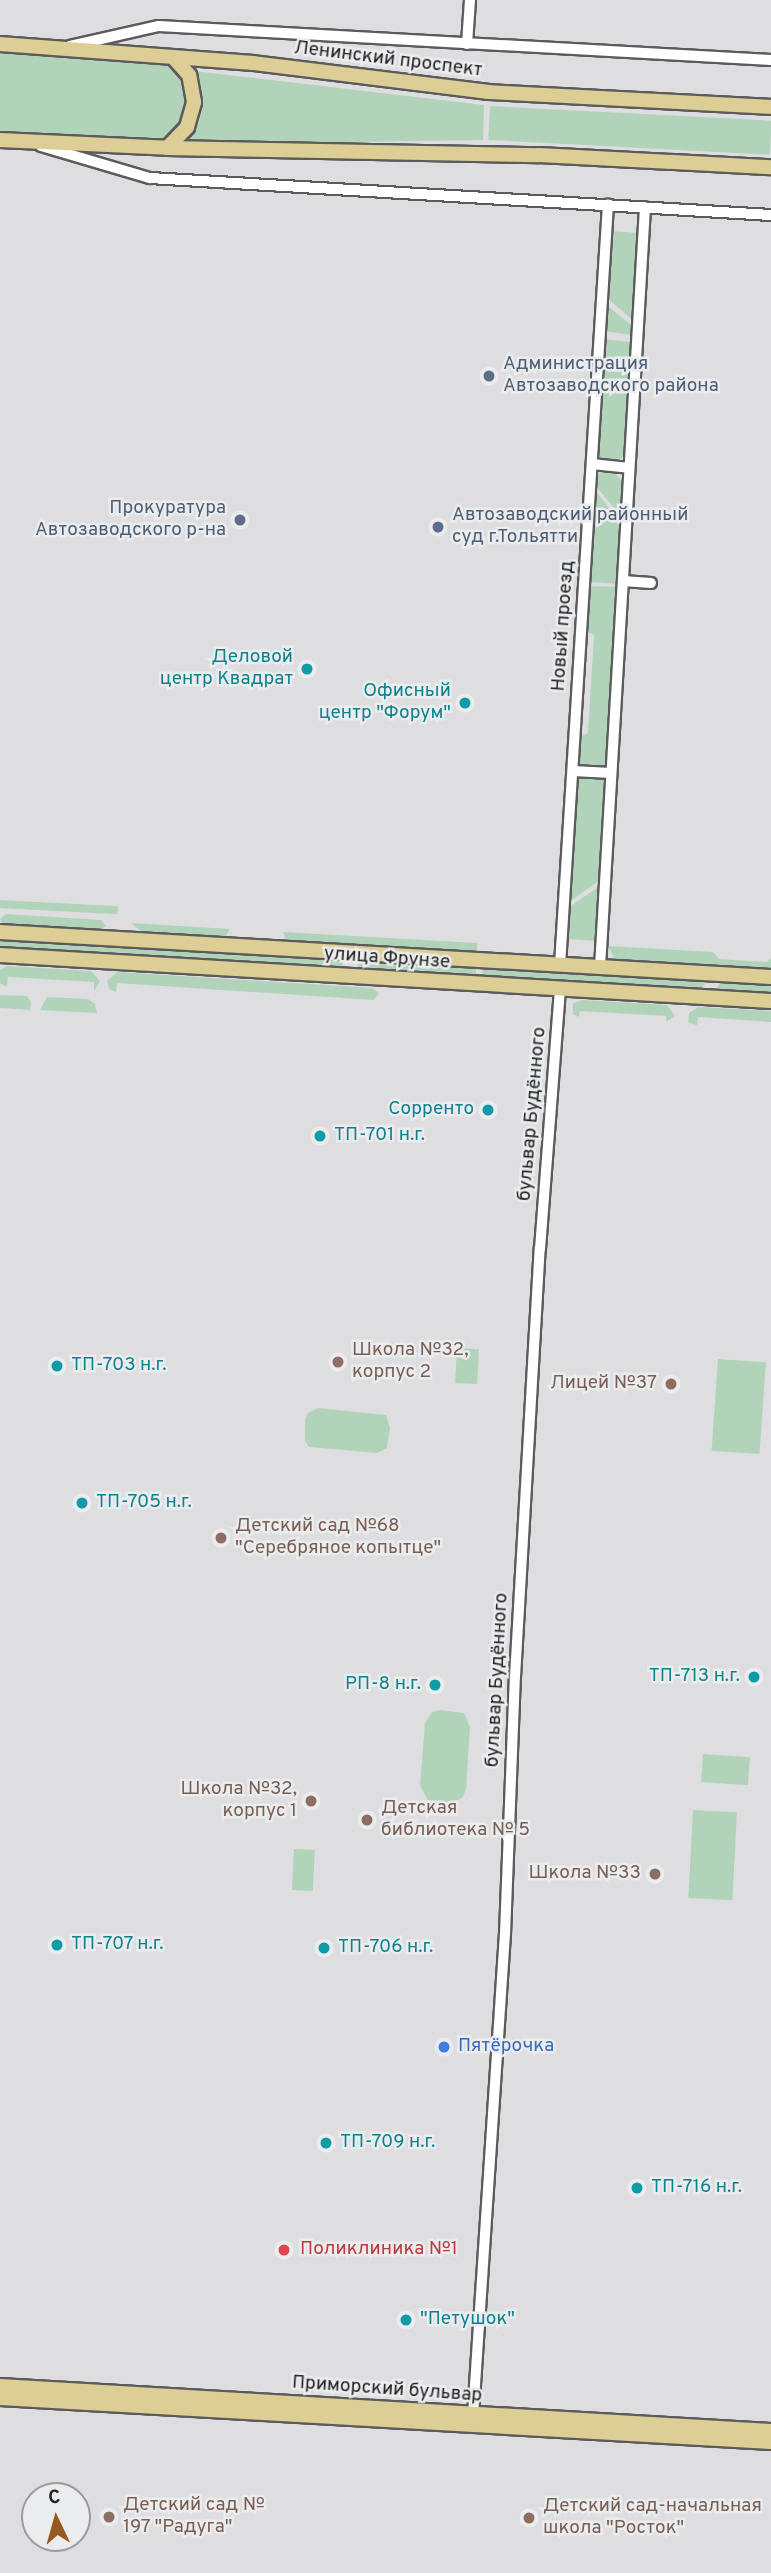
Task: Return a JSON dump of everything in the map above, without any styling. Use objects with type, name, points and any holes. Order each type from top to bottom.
[{"type":"main road","name":"Ленинский проспект","points":[[0,44],[253,63],[488,92],[771,107]]},
{"type":"main road","points":[[167,148],[187,127],[194,103],[189,75],[173,57]]},
{"type":"main road","points":[[0,140],[167,148],[539,155],[771,167]]},
{"type":"main road","name":"улица Фрунзе","points":[[0,932],[771,977]]},
{"type":"main road","points":[[351,976],[352,953]]},
{"type":"main road","name":"улица Фрунзе","points":[[0,955],[771,1001]]},
{"type":"main road","points":[[708,998],[709,973]]},
{"type":"main road","name":"Приморский бульвар","points":[[0,2386],[771,2431]]},
{"type":"main road","points":[[0,2398],[771,2442]]},
{"type":"street","points":[[467,44],[470,0]]},
{"type":"street","points":[[60,48],[159,26],[771,60]]},
{"type":"street","points":[[25,141],[150,178],[771,215]]},
{"type":"street","name":"Новый проезд","points":[[560,965],[608,205]]},
{"type":"street","points":[[600,967],[645,207]]},
{"type":"street","points":[[592,464],[629,468]]},
{"type":"street","points":[[623,581],[651,583]]},
{"type":"street","points":[[572,771],[611,773]]},
{"type":"street","name":"бульвар Будённого","points":[[474,2415],[505,1934],[515,1677],[540,1249],[560,989]]},
{"type":"green space","points":[[0,52],[163,61],[178,74],[184,84],[186,110],[182,123],[170,138],[161,142],[0,134]]},
{"type":"green space","points":[[195,71],[484,105],[483,140],[280,143],[188,140],[199,123],[204,100]]},
{"type":"green space","points":[[490,106],[771,121],[770,155],[488,140]]},
{"type":"green space","points":[[610,231],[640,233],[635,322],[606,297]]},
{"type":"green space","points":[[605,304],[634,327],[633,335],[603,331]]},
{"type":"green space","points":[[603,339],[632,342],[632,357],[601,365]]},
{"type":"green space","points":[[631,360],[625,455],[616,462],[598,461],[601,368]]},
{"type":"green space","points":[[601,473],[615,473],[623,482],[623,519],[595,485],[596,476]]},
{"type":"green space","points":[[595,490],[622,525],[619,584],[589,582]]},
{"type":"green space","points":[[589,586],[619,587],[608,764],[603,768],[580,767],[577,761],[579,737],[588,733],[594,635],[586,631]]},
{"type":"green space","points":[[581,777],[601,777],[606,783],[600,880],[569,902],[576,781]]},
{"type":"green space","points":[[600,886],[597,941],[567,939],[569,907]]},
{"type":"green space","points":[[0,900],[118,906],[117,914],[0,908]]},
{"type":"green space","points":[[6,914],[101,920],[106,926],[101,929],[2,923],[0,919]]},
{"type":"green space","points":[[131,923],[230,929],[225,937],[143,933]]},
{"type":"green space","points":[[283,932],[477,943],[477,951],[290,941],[285,938]]},
{"type":"green space","points":[[0,940],[340,960],[343,964],[339,969],[0,948]]},
{"type":"green space","points":[[608,946],[713,952],[719,959],[767,962],[771,958],[771,969],[623,961],[614,958]]},
{"type":"green space","points":[[363,961],[476,968],[476,977],[358,969],[358,963]]},
{"type":"green space","points":[[7,966],[91,971],[100,981],[94,991],[94,982],[8,977],[7,986],[4,986],[0,983],[0,970]]},
{"type":"green space","points":[[483,968],[705,984],[700,991],[482,977]]},
{"type":"green space","points":[[117,972],[372,988],[379,993],[374,1000],[117,983],[116,992],[109,989],[107,981]]},
{"type":"green space","points":[[720,983],[771,986],[771,995],[722,992],[717,988]]},
{"type":"green space","points":[[0,995],[27,996],[31,1002],[30,1010],[0,1008]]},
{"type":"green space","points":[[47,997],[88,999],[95,1004],[97,1013],[40,1010]]},
{"type":"green space","points":[[583,1000],[667,1005],[675,1016],[666,1022],[666,1016],[580,1011],[579,1017],[573,1014],[573,1003]]},
{"type":"green space","points":[[698,1007],[771,1011],[771,1022],[698,1017],[697,1025],[688,1022],[689,1013]]},
{"type":"green space","points":[[457,1348],[479,1349],[477,1384],[455,1383]]},
{"type":"green space","points":[[718,1359],[766,1362],[759,1454],[712,1451]]},
{"type":"green space","points":[[318,1408],[386,1415],[390,1428],[387,1448],[377,1453],[309,1447],[305,1441],[305,1419],[308,1413]]},
{"type":"green space","points":[[439,1710],[464,1713],[470,1727],[466,1789],[463,1797],[451,1804],[428,1800],[420,1786],[425,1723],[432,1712]]},
{"type":"green space","points":[[703,1754],[750,1757],[748,1785],[701,1782]]},
{"type":"green space","points":[[693,1810],[737,1812],[732,1900],[688,1898]]},
{"type":"green space","points":[[294,1849],[315,1850],[313,1891],[292,1890]]},
{"type":"place","name":"Администрация Автозаводского района","points":[[489,376]]},
{"type":"place","name":"Прокуратура Автозаводского р-на","points":[[240,520]]},
{"type":"place","name":"Автозаводский районный суд г.Тольятти","points":[[438,527]]},
{"type":"place","name":"Деловой центр Квадрат","points":[[307,669]]},
{"type":"place","name":"Офисный центр \"Форум\"","points":[[465,703]]},
{"type":"place","name":"Сорренто","points":[[488,1110]]},
{"type":"place","name":"ТП-701 н.г.","points":[[320,1136]]},
{"type":"place","name":"Школа №32, корпус 2","points":[[338,1362]]},
{"type":"place","name":"ТП-703 н.г.","points":[[57,1366]]},
{"type":"place","name":"Лицей №37","points":[[671,1384]]},
{"type":"place","name":"ТП-705 н.г.","points":[[82,1503]]},
{"type":"place","name":"Детский сад №68 \"Серебряное копытце\"","points":[[221,1538]]},
{"type":"place","name":"ТП-713 н.г.","points":[[754,1677]]},
{"type":"place","name":"РП-8 н.г.","points":[[435,1685]]},
{"type":"place","name":"Школа №32, корпус 1","points":[[311,1801]]},
{"type":"place","name":"Детская библиотека № 5","points":[[367,1820]]},
{"type":"place","name":"Школа №33","points":[[655,1874]]},
{"type":"place","name":"ТП-707 н.г.","points":[[57,1945]]},
{"type":"place","name":"ТП-706 н.г.","points":[[324,1948]]},
{"type":"place","name":"Пятёрочка","points":[[444,2047]]},
{"type":"place","name":"ТП-709 н.г.","points":[[326,2143]]},
{"type":"place","name":"ТП-716 н.г.","points":[[637,2188]]},
{"type":"place","name":"Поликлиника №1","points":[[284,2250]]},
{"type":"place","name":"\"Петушок\"","points":[[406,2320]]},
{"type":"place","name":"Детский сад № 197 \"Радуга\"","points":[[109,2517]]},
{"type":"place","name":"Детский сад-начальная школа \"Росток\"","points":[[529,2518]]}]
